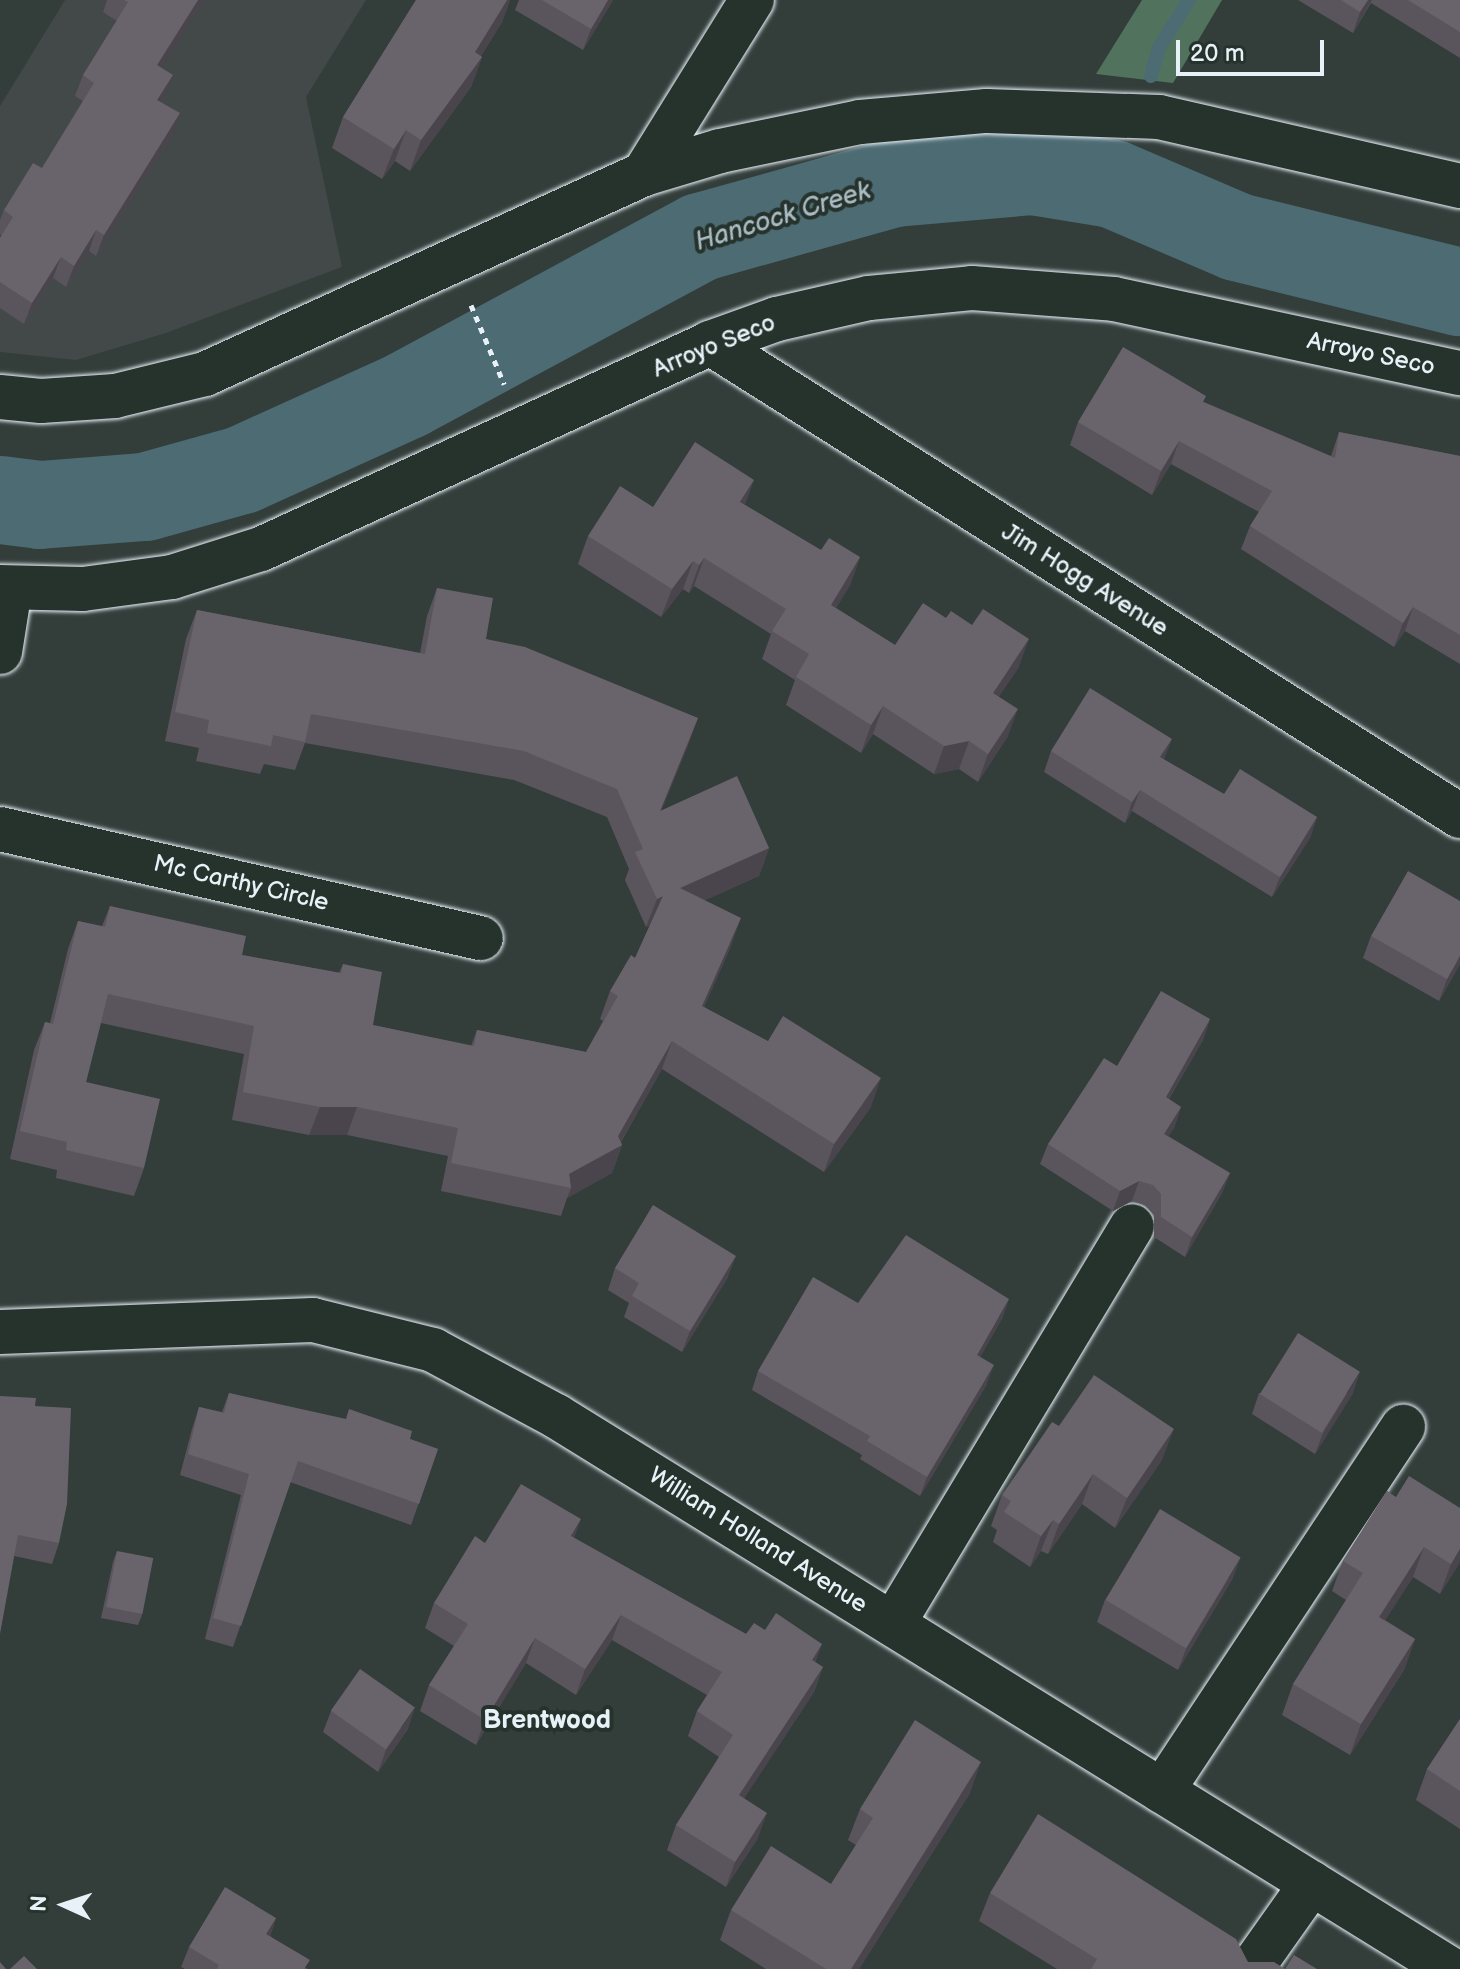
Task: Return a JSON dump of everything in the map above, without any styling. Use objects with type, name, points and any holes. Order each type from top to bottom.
[{"type":"street","points":[[644,174],[752,0]]},
{"type":"street","points":[[0,397],[115,396],[205,374],[644,174],[720,151],[860,122],[1045,110],[1159,117],[1460,186]]},
{"type":"street","name":"Arroyo Seco","points":[[5,588],[83,589],[172,577],[261,549],[710,343],[777,319],[869,298],[972,288],[1035,289],[1114,299],[1460,373]]},
{"type":"street","name":"Jim Hogg Avenue","points":[[710,343],[1460,816]]},
{"type":"street","points":[[0,652],[5,588]]},
{"type":"street","name":"Mc Carthy Circle","points":[[0,829],[481,938]]},
{"type":"street","points":[[893,1624],[1132,1226]]},
{"type":"street","name":"William Holland Avenue","points":[[0,1332],[313,1320],[433,1350],[556,1416],[1450,1969]]},
{"type":"street","points":[[1162,1791],[1403,1427]]},
{"type":"street","points":[[1251,1969],[1312,1883]]},
{"type":"path","points":[[475,314],[504,386]]},
{"type":"shaded area","points":[[65,0],[366,0],[306,97],[342,267],[166,333],[76,360],[0,352],[0,106]]},
{"type":"green space","points":[[1142,0],[1222,0],[1173,83],[1096,74]]},
{"type":"building","points":[[124,0],[198,0],[157,65],[173,75],[157,100],[180,113],[104,235],[96,230],[74,266],[61,257],[32,303],[0,282],[0,238],[13,217],[4,210],[33,163],[42,168],[94,83],[83,75],[128,2]]},
{"type":"building","points":[[416,0],[507,0],[475,52],[482,57],[421,140],[406,130],[394,149],[343,117]]},
{"type":"building","points":[[542,0],[608,0],[591,29]]},
{"type":"building","points":[[1341,0],[1368,0],[1360,12]]},
{"type":"building","points":[[1408,0],[1460,0],[1460,32]]},
{"type":"building","points":[[1123,347],[1206,396],[1203,402],[1335,458],[1339,432],[1460,456],[1460,635],[1413,607],[1403,623],[1250,526],[1272,491],[1179,441],[1161,471],[1078,422]]},
{"type":"building","points":[[695,442],[754,480],[740,502],[821,550],[829,538],[860,557],[831,605],[895,645],[923,603],[946,618],[951,611],[972,625],[983,609],[1029,639],[993,693],[1018,709],[988,754],[969,741],[944,746],[883,706],[871,725],[796,677],[809,654],[772,631],[786,609],[704,558],[699,565],[693,561],[672,589],[588,536],[620,486],[653,507]]},
{"type":"building","points":[[437,588],[493,598],[486,639],[525,647],[698,718],[660,811],[737,776],[769,848],[680,888],[741,918],[702,1006],[768,1041],[783,1016],[881,1078],[834,1144],[672,1041],[618,1136],[622,1145],[569,1174],[571,1188],[451,1163],[458,1128],[357,1107],[320,1107],[243,1092],[254,1026],[108,994],[86,1082],[160,1099],[144,1168],[66,1150],[67,1142],[20,1131],[45,1022],[53,1024],[78,921],[105,927],[110,906],[246,936],[242,955],[341,973],[343,964],[382,972],[373,1025],[474,1046],[477,1030],[586,1052],[618,996],[610,991],[631,955],[635,958],[663,896],[657,899],[635,852],[643,849],[617,789],[524,751],[311,714],[305,742],[273,735],[271,746],[207,733],[209,720],[175,712],[197,610],[425,654]]},
{"type":"building","points":[[1090,688],[1172,739],[1160,757],[1224,794],[1240,769],[1317,817],[1280,877],[1140,790],[1132,802],[1051,751]]},
{"type":"building","points":[[1408,871],[1460,901],[1460,956],[1447,979],[1371,936]]},
{"type":"building","points":[[1161,991],[1210,1019],[1166,1097],[1181,1107],[1164,1134],[1230,1173],[1192,1237],[1161,1217],[1161,1194],[1153,1185],[1139,1181],[1120,1191],[1048,1144],[1104,1058],[1117,1066]]},
{"type":"building","points":[[653,1205],[736,1256],[690,1331],[632,1296],[639,1283],[615,1268]]},
{"type":"building","points":[[906,1235],[1009,1299],[977,1355],[994,1365],[927,1477],[867,1441],[870,1436],[758,1371],[813,1277],[858,1303]]},
{"type":"building","points":[[1298,1333],[1360,1372],[1322,1433],[1260,1394]]},
{"type":"building","points":[[1094,1375],[1174,1429],[1127,1498],[1093,1474],[1059,1524],[1053,1520],[1041,1536],[1004,1512],[1011,1501],[1002,1495],[1052,1422],[1059,1426]]},
{"type":"building","points":[[229,1393],[346,1419],[349,1409],[412,1431],[410,1439],[438,1449],[419,1504],[298,1461],[241,1626],[213,1618],[249,1474],[188,1454],[199,1407],[224,1413]]},
{"type":"building","points":[[0,1396],[36,1398],[35,1406],[71,1408],[67,1504],[59,1543],[18,1535],[0,1634]]},
{"type":"building","points":[[1409,1476],[1460,1508],[1460,1549],[1451,1564],[1424,1547],[1379,1617],[1415,1639],[1361,1724],[1293,1684],[1363,1573],[1343,1561],[1387,1491],[1396,1497]]},
{"type":"building","points":[[521,1484],[581,1519],[571,1536],[746,1634],[754,1623],[765,1630],[776,1613],[822,1644],[812,1660],[823,1667],[739,1795],[767,1813],[735,1862],[676,1825],[733,1735],[697,1711],[722,1672],[621,1615],[585,1669],[535,1638],[485,1720],[429,1685],[468,1624],[434,1603],[475,1536],[485,1543]]},
{"type":"building","points":[[1160,1509],[1241,1557],[1186,1648],[1105,1600]]},
{"type":"building","points":[[117,1551],[153,1558],[142,1614],[106,1607]]},
{"type":"building","points":[[360,1669],[415,1707],[386,1749],[331,1711]]},
{"type":"building","points":[[1460,1719],[1460,1791],[1427,1769]]},
{"type":"building","points":[[915,1720],[981,1762],[851,1969],[826,1969],[731,1910],[771,1846],[831,1884],[873,1818],[860,1809]]},
{"type":"building","points":[[1038,1814],[1236,1939],[1248,1962],[1274,1962],[1285,1969],[1091,1969],[1097,1959],[990,1893]]},
{"type":"building","points":[[225,1887],[276,1918],[266,1934],[310,1960],[304,1969],[217,1969],[219,1965],[189,1947]]},
{"type":"building","points":[[1294,1955],[1317,1969],[1285,1969]]},
{"type":"building","points":[[24,1956],[37,1969],[10,1969]]},
{"type":"waterway","points":[[1151,76],[1159,48],[1189,0]]},
{"type":"waterway","points":[[1113,184],[1124,155]]},
{"type":"waterway","name":"Hancock Creek","points":[[0,500],[40,505],[145,497],[242,470],[407,395],[701,237],[895,183],[1033,171],[1113,184],[1237,237],[1460,292]]},
{"type":"district","name":"Brentwood","points":[[547,1721]]}]
